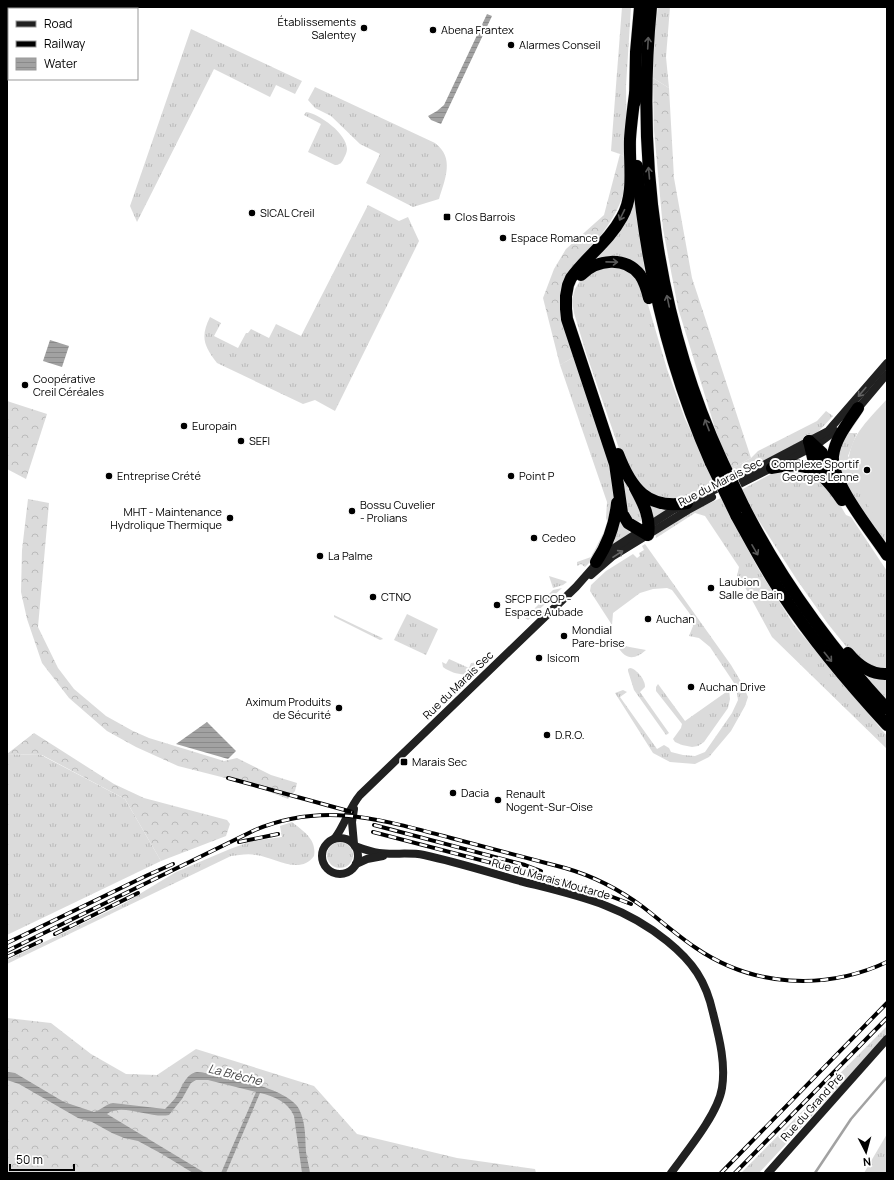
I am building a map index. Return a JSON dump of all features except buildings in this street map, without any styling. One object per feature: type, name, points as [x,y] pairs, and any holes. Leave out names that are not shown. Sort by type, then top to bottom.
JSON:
[{"type":"highway","points":[[640,7],[636,52],[636,153],[644,230],[659,311],[676,372]]},
{"type":"highway","points":[[651,7],[646,69],[646,118],[649,177],[656,240],[668,301],[716,462]]},
{"type":"highway","points":[[635,94],[630,139],[630,190],[625,211],[612,232],[571,278],[568,285],[566,301],[566,314],[571,331],[615,464],[621,509],[625,519],[645,530],[645,508],[619,456],[573,323],[570,307],[572,292],[576,281],[585,270],[598,263],[612,261],[624,263],[637,272],[646,286],[658,329],[676,372],[698,434],[716,462],[772,578],[799,620],[829,659],[887,725]]},
{"type":"highway","points":[[846,495],[836,472],[833,456],[842,433],[858,408]]},
{"type":"highway","points":[[812,445],[815,462],[887,565]]},
{"type":"highway","points":[[812,445],[822,453],[835,481],[887,554]]},
{"type":"highway","points":[[772,468],[800,465],[812,469],[824,476]]},
{"type":"highway","points":[[635,488],[643,495],[659,502],[672,504],[687,502]]},
{"type":"highway","points":[[596,562],[605,548],[612,530],[618,494]]},
{"type":"highway","points":[[740,511],[802,604],[842,658],[887,709]]},
{"type":"highway","points":[[802,604],[860,666],[872,673],[887,674]]},
{"type":"street","points":[[812,445],[831,427],[887,363]]},
{"type":"street","points":[[793,454],[837,430],[887,374]]},
{"type":"street","name":"Rue du Marais Sec","points":[[576,587],[596,562],[608,551],[645,530],[772,468],[793,454]]},
{"type":"street","name":"Rue du Marais Sec","points":[[335,838],[340,831],[351,806],[356,800],[576,587],[645,530],[673,510],[687,502],[793,454]]},
{"type":"street","points":[[354,845],[345,838],[335,838],[327,843],[322,851],[322,859],[326,867],[332,872],[340,874],[348,872],[356,864],[358,856],[354,845],[352,822],[356,800]]},
{"type":"street","name":"Rue du Marais Moutarde","points":[[354,845],[374,852],[424,855],[601,903],[628,915],[645,925],[677,950],[691,964],[700,977],[710,999],[721,1047],[723,1076],[722,1087],[720,1096],[712,1114],[671,1173]]},
{"type":"street","name":"Rue du Marais Moutarde","points":[[356,864],[367,859],[398,854]]},
{"type":"street","name":"Rue du Grand Pré","points":[[768,1173],[887,1039]]},
{"type":"green space","points":[[622,7],[631,7],[626,86],[627,159],[620,154],[611,151]]},
{"type":"green space","points":[[658,7],[670,7],[666,57],[669,88],[653,78],[655,29]]},
{"type":"green space","points":[[191,29],[302,81],[295,94],[276,85],[270,97],[214,69],[137,222],[130,206]]},
{"type":"green space","points":[[653,78],[669,88],[674,178],[692,278],[751,458],[732,468],[718,438],[678,308],[663,229],[654,130]]},
{"type":"green space","points":[[315,87],[435,143],[445,155],[447,162],[446,176],[439,199],[413,207],[366,183],[380,154],[360,144],[331,116],[315,108],[308,100]]},
{"type":"green space","points":[[306,112],[325,121],[343,137],[347,150],[343,160],[338,165],[308,152],[321,124],[304,115]]},
{"type":"green space","points":[[620,154],[627,159],[626,184],[617,211],[602,234],[569,274],[574,357],[560,365],[543,298],[554,269],[566,249],[604,215]]},
{"type":"green space","points":[[634,200],[636,200],[645,274],[594,261]]},
{"type":"green space","points":[[368,205],[399,221],[408,217],[419,241],[335,411],[315,400],[303,404],[217,363],[206,346],[204,336],[210,317],[221,323],[214,336],[238,348],[246,333],[248,333],[251,329],[269,338],[276,324],[301,336]]},
{"type":"green space","points":[[599,266],[628,269],[644,291],[667,369],[685,419],[718,486],[692,498],[669,500],[646,492],[624,463],[586,353],[574,313],[572,300],[575,289],[581,279]]},
{"type":"green space","points":[[574,357],[609,461],[616,495],[613,516],[592,560],[585,567],[581,564],[577,566],[577,562],[591,557],[608,524],[606,518],[607,502],[560,365]]},
{"type":"green space","name":"Complexe Sportif Georges Lenne","points":[[887,399],[887,534],[848,476],[848,463],[853,442],[858,433]]},
{"type":"green space","points":[[7,401],[47,414],[26,479],[7,469]]},
{"type":"green space","points":[[826,411],[833,416],[817,433],[735,476],[732,468],[751,458],[758,451],[817,421]]},
{"type":"green space","points":[[845,433],[857,433],[848,456],[887,521],[887,547],[849,490],[836,463]]},
{"type":"green space","points":[[784,469],[813,473],[833,493],[846,515],[851,517],[887,571],[887,671],[873,669],[849,650],[828,624],[797,580],[752,510],[741,490],[773,473]]},
{"type":"green space","points":[[624,482],[628,484],[641,512],[642,521],[636,522],[628,516]]},
{"type":"green space","points":[[721,498],[759,570],[794,625],[887,736],[887,749],[772,637],[746,589],[737,576],[739,567],[705,516],[695,513],[656,538],[655,533],[687,513]]},
{"type":"green space","points":[[28,499],[49,503],[38,627],[58,668],[74,689],[106,716],[149,738],[224,761],[237,758],[271,775],[297,783],[295,791],[288,799],[249,784],[178,766],[136,747],[107,731],[69,698],[42,663],[27,619],[21,592],[22,550]]},
{"type":"green space","points":[[648,503],[666,508],[667,510],[653,520]]},
{"type":"green space","points":[[621,518],[630,533],[610,547]]},
{"type":"green space","points":[[645,544],[731,665],[743,685],[748,697],[745,706],[731,731],[709,757],[695,764],[670,762],[653,753],[615,693],[623,690],[627,692],[620,697],[657,749],[664,745],[669,748],[671,752],[695,756],[705,752],[732,713],[738,700],[736,686],[710,647],[699,638],[689,636],[693,626],[690,614],[672,590],[667,588],[653,589],[640,593],[613,613],[612,625],[590,591],[591,585],[606,571],[633,554],[637,558],[640,556],[639,553],[644,550],[642,546]]},
{"type":"green space","points":[[549,576],[565,581],[567,582],[553,588]]},
{"type":"green space","points":[[562,588],[528,620],[525,618],[553,590]]},
{"type":"green space","points":[[407,614],[438,629],[426,655],[394,640]]},
{"type":"green space","points":[[334,615],[383,639],[380,640],[334,617]]},
{"type":"green space","points":[[621,645],[646,650],[635,657],[631,657],[624,655],[621,652],[618,647]]},
{"type":"green space","points":[[449,659],[469,668],[471,663],[483,662],[485,666],[470,674],[458,674],[443,667],[442,662],[446,664]]},
{"type":"green space","points":[[630,668],[638,673],[643,679],[645,687],[640,692],[669,733],[666,735],[634,690],[628,671]]},
{"type":"green space","points":[[864,674],[887,678],[887,701]]},
{"type":"green space","points":[[658,684],[685,721],[729,690],[730,699],[728,708],[704,742],[698,746],[692,747],[675,742],[673,739],[681,728],[682,724],[656,691]]},
{"type":"green space","points":[[34,733],[114,784],[144,798],[227,820],[230,824],[226,836],[161,861],[125,799],[42,755],[7,754]]},
{"type":"green space","points":[[7,754],[41,755],[125,799],[161,861],[7,935]]},
{"type":"green space","points":[[292,822],[305,832],[313,845],[314,856],[302,865],[286,864],[253,854],[231,856],[7,964],[7,960],[123,904],[176,872],[252,841],[282,837],[280,826]]},
{"type":"green space","points":[[340,842],[349,846],[353,855],[349,864],[340,868],[331,864],[327,855],[331,846]]},
{"type":"green space","points":[[7,1018],[51,1023],[91,1054],[126,1074],[157,1075],[196,1049],[314,1086],[357,1134],[457,1158],[535,1169],[536,1173],[7,1173]]},
{"type":"green space","points":[[887,1026],[887,1035],[759,1173],[741,1173]]},
{"type":"green space","points":[[887,1134],[887,1173],[864,1173]]},
{"type":"water","points":[[487,14],[492,16],[441,124],[431,120],[428,116],[444,105]]},
{"type":"water","points":[[50,340],[69,346],[62,367],[43,361]]},
{"type":"water","points":[[207,722],[236,751],[228,759],[176,744]]},
{"type":"water","points":[[7,1072],[15,1073],[64,1102],[94,1112],[113,1103],[165,1109],[176,1097],[187,1078],[193,1073],[197,1072],[253,1083],[293,1101],[299,1109],[304,1125],[306,1152],[310,1173],[302,1173],[294,1116],[284,1103],[270,1096],[260,1093],[226,1173],[221,1173],[256,1092],[208,1080],[196,1080],[191,1083],[182,1099],[169,1115],[162,1116],[128,1110],[113,1111],[107,1114],[205,1173],[193,1173],[138,1141],[124,1138],[92,1122],[78,1118],[19,1084],[7,1080]]},
{"type":"waterway","points":[[815,1173],[851,1119],[887,1077]]},
{"type":"railway","points":[[228,778],[352,812]]},
{"type":"railway","points":[[7,951],[255,830],[281,821],[305,816],[330,815],[353,816],[401,825],[565,868],[586,875],[616,889],[643,907],[696,948],[718,961],[741,971],[765,977],[814,981],[839,978],[887,962]]},
{"type":"railway","points":[[374,825],[525,865],[541,871]]},
{"type":"railway","points":[[373,832],[576,885],[631,904]]},
{"type":"railway","points":[[239,842],[278,834]]},
{"type":"railway","points":[[7,943],[173,864]]},
{"type":"railway","points":[[55,934],[138,893]]},
{"type":"railway","points":[[7,957],[41,941]]},
{"type":"railway","points":[[721,1173],[887,1003]]},
{"type":"railway","points":[[735,1173],[887,1018]]},
{"type":"place","name":"Établissements Salentey","points":[[364,28]]},
{"type":"place","name":"Abena Frantex","points":[[433,30]]},
{"type":"place","name":"Alarmes Conseil","points":[[511,45]]},
{"type":"place","name":"SICAL Creil","points":[[252,213]]},
{"type":"place","name":"Clos Barrois","points":[[447,217]]},
{"type":"place","name":"Espace Romance","points":[[503,238]]},
{"type":"place","name":"Coopérative Creil Céréales","points":[[25,385]]},
{"type":"place","name":"Europain","points":[[184,426]]},
{"type":"place","name":"SEFI","points":[[241,441]]},
{"type":"place","name":"Complexe Sportif Georges Lenne","points":[[867,470]]},
{"type":"place","name":"Entreprise Crété","points":[[109,476]]},
{"type":"place","name":"Point P","points":[[511,476]]},
{"type":"place","name":"Bossu Cuvelier - Prolians","points":[[352,511]]},
{"type":"place","name":"MHT - Maintenance Hydrolique Thermique","points":[[230,518]]},
{"type":"place","name":"Cedeo","points":[[534,538]]},
{"type":"place","name":"La Palme","points":[[320,556]]},
{"type":"place","name":"Laubion Salle de Bain","points":[[711,588]]},
{"type":"place","name":"CTNO","points":[[373,597]]},
{"type":"place","name":"SFCP FICOP - Espace Aubade","points":[[497,605]]},
{"type":"place","name":"Auchan","points":[[648,619]]},
{"type":"place","name":"Mondial Pare-brise","points":[[564,636]]},
{"type":"place","name":"Isicom","points":[[539,658]]},
{"type":"place","name":"Auchan Drive","points":[[691,687]]},
{"type":"place","name":"Aximum Produits de Sécurité","points":[[339,708]]},
{"type":"place","name":"D.R.O.","points":[[547,735]]},
{"type":"place","name":"Marais Sec","points":[[404,762]]},
{"type":"place","name":"Dacia","points":[[453,793]]},
{"type":"place","name":"Renault Nogent-Sur-Oise","points":[[498,800]]},
{"type":"water label","name":"La Brèche","points":[[235,1075]]}]
